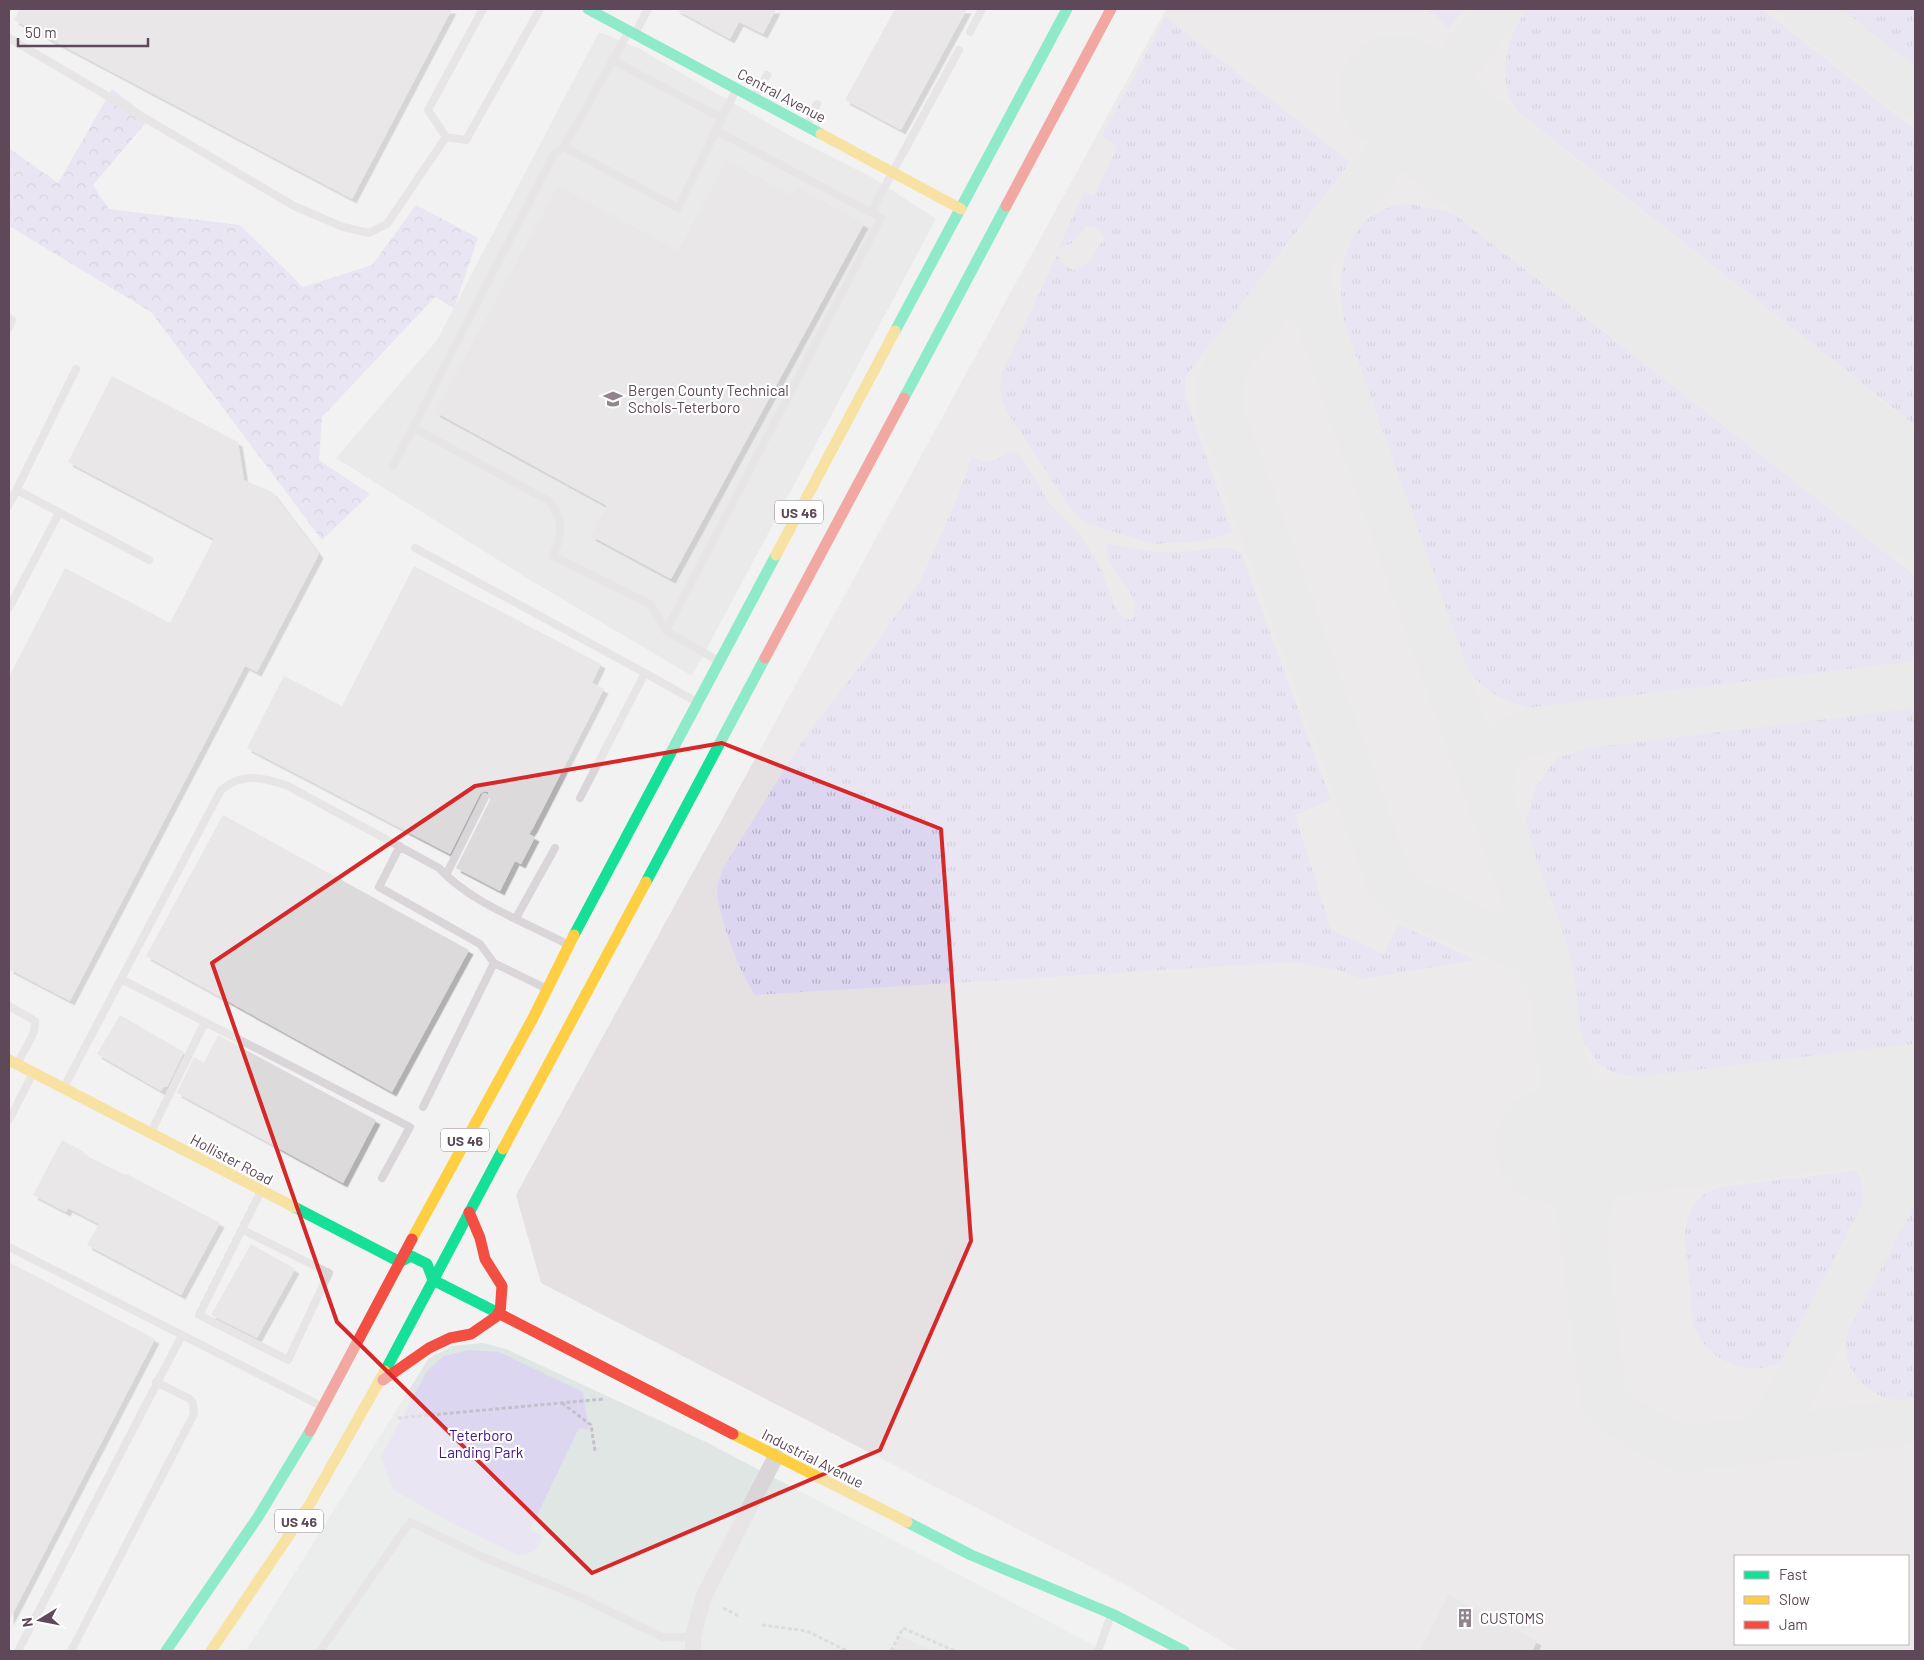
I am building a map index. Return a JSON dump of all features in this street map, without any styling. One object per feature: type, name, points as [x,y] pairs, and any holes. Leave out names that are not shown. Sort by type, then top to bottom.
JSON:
[{"type":"main road","name":"Central Avenue","points":[[588,9],[961,209]]},
{"type":"main road","name":"US 46","points":[[166,1651],[258,1517],[323,1407],[533,1018],[569,944],[718,662],[961,209],[1056,22],[1067,9]]},
{"type":"main road","name":"US 46","points":[[211,1651],[310,1504],[378,1384],[1111,9]]},
{"type":"main road","points":[[523,1061],[533,1018]]},
{"type":"main road","name":"Hollister Road","points":[[13,1062],[261,1192],[400,1262],[411,1256],[427,1264],[433,1280]]},
{"type":"main road","points":[[378,1384],[429,1348],[450,1338],[471,1334],[500,1314],[502,1286],[485,1258],[480,1238],[469,1212]]},
{"type":"main road","points":[[413,1290],[433,1280],[434,1253]]},
{"type":"main road","name":"Industrial Avenue","points":[[433,1280],[971,1555],[1112,1614],[1184,1651]]},
{"type":"main road","points":[[370,1319],[385,1314]]},
{"type":"street","points":[[693,1644],[704,1598],[776,1456]]},
{"type":"lane","points":[[483,9],[428,110],[446,137],[466,140],[540,9]]},
{"type":"lane","points":[[393,466],[554,154],[564,147],[612,60],[648,9]]},
{"type":"lane","points":[[970,32],[982,9]]},
{"type":"lane","points":[[9,38],[294,206],[343,227],[369,233],[387,224],[446,137]]},
{"type":"lane","points":[[871,212],[960,50]]},
{"type":"lane","points":[[612,60],[722,118]]},
{"type":"lane","points":[[754,98],[767,75]]},
{"type":"lane","points":[[564,147],[678,208],[715,130],[738,88]]},
{"type":"lane","points":[[807,126],[817,104]]},
{"type":"lane","points":[[666,632],[881,218],[715,130]]},
{"type":"lane","points":[[9,318],[12,320],[9,328]]},
{"type":"lane","points":[[9,504],[76,369]]},
{"type":"lane","points":[[414,428],[549,501],[557,511],[561,526],[560,540],[554,556],[650,604],[666,632],[718,662]]},
{"type":"lane","points":[[17,490],[149,560]]},
{"type":"lane","points":[[9,608],[59,513]]},
{"type":"lane","points":[[414,548],[697,702]]},
{"type":"lane","points":[[580,798],[645,673]]},
{"type":"lane","points":[[63,1088],[221,790],[231,782],[247,777],[266,778],[288,786],[439,868],[452,882],[516,918],[569,944]]},
{"type":"lane","points":[[446,875],[484,797]]},
{"type":"lane","points":[[400,846],[379,887],[480,944],[494,963],[547,989]]},
{"type":"lane","points":[[516,918],[554,848]]},
{"type":"lane","points":[[423,1106],[494,963]]},
{"type":"lane","points":[[121,979],[410,1127],[382,1178]]},
{"type":"lane","points":[[9,1006],[35,1021],[34,1032],[13,1062]]},
{"type":"lane","points":[[151,1134],[206,1022]]},
{"type":"lane","points":[[9,1120],[33,1073]]},
{"type":"lane","points":[[243,1230],[329,1273],[288,1360],[199,1315],[261,1192]]},
{"type":"lane","points":[[9,1247],[182,1335],[284,1390],[323,1407]]},
{"type":"lane","points":[[18,1651],[182,1335]]},
{"type":"lane","points":[[71,1651],[194,1414],[193,1403],[190,1399],[156,1382]]},
{"type":"lane","points":[[320,1651],[410,1522],[482,1557],[580,1597],[662,1637],[693,1644]]},
{"type":"lane","points":[[1098,1651],[1112,1614]]},
{"type":"path","points":[[398,1418],[604,1398]]},
{"type":"path","points":[[562,1403],[590,1425],[595,1450]]},
{"type":"path","points":[[723,1608],[739,1616]]},
{"type":"path","points":[[762,1625],[807,1631],[847,1651]]},
{"type":"path","points":[[891,1651],[903,1628],[955,1651]]},
{"type":"highlighted area","points":[[722,743],[941,829],[971,1241],[880,1450],[592,1573],[337,1322],[212,963],[475,786]]},
{"type":"shaded area","points":[[1166,9],[1915,9],[1915,1651],[1238,1651],[1126,1585],[541,1283],[516,1195]]},
{"type":"shaded area","name":"Bergen County Technical Schols-Teterboro","points":[[599,32],[638,48],[794,138],[873,178],[936,219],[692,676],[530,580],[336,458],[437,340]]},
{"type":"shaded area","points":[[483,1343],[506,1349],[706,1442],[1105,1651],[246,1651],[429,1358],[453,1346]]},
{"type":"green space","points":[[1423,9],[1464,9],[1448,29],[1436,15]]},
{"type":"green space","points":[[1527,9],[1762,9],[1915,130],[1915,425],[1518,112],[1511,100],[1507,87],[1505,74],[1506,60],[1514,32]]},
{"type":"green space","points":[[1838,9],[1915,9],[1915,69]]},
{"type":"green space","points":[[1166,17],[1350,162],[1185,377],[1185,394],[1232,532],[1202,541],[1153,544],[1086,523],[1071,509],[1009,415],[1002,399],[1001,385],[1002,373],[1058,253],[1061,264],[1074,270],[1090,261],[1104,238],[1097,228],[1086,226],[1072,243],[1059,248],[1084,191],[1094,196],[1117,148],[1102,135]]},
{"type":"green space","points":[[112,89],[150,118],[93,185],[109,209],[240,225],[303,287],[372,265],[416,205],[478,238],[454,308],[435,297],[322,417],[319,460],[370,494],[322,540],[151,312],[9,226],[9,148],[58,183]]},
{"type":"green space","points":[[1411,204],[1453,213],[1915,576],[1915,661],[1528,708],[1500,697],[1479,682],[1466,667],[1344,322],[1341,281],[1349,244],[1358,228],[1371,216],[1389,208]]},
{"type":"green space","points":[[1009,452],[1019,454],[1052,507],[1080,535],[1101,569],[1115,607],[1123,618],[1131,620],[1135,610],[1134,601],[1130,592],[1111,566],[1107,555],[1106,543],[1152,551],[1188,552],[1211,548],[1227,548],[1241,553],[1331,800],[1295,815],[1330,927],[1338,933],[1384,954],[1398,924],[1475,960],[1362,979],[1338,970],[1294,962],[755,995],[737,959],[721,915],[717,890],[723,868],[803,740],[869,654],[921,579],[955,504],[972,457],[982,461],[991,461]]},
{"type":"green space","points":[[1915,708],[1915,1045],[1641,1078],[1614,1073],[1598,1063],[1585,1044],[1579,1027],[1576,988],[1565,938],[1531,844],[1526,821],[1535,789],[1556,759],[1590,746]]},
{"type":"green space","points":[[1855,1171],[1861,1178],[1864,1201],[1780,1363],[1768,1367],[1744,1367],[1732,1364],[1710,1351],[1702,1341],[1694,1324],[1686,1251],[1687,1222],[1691,1209],[1697,1200],[1706,1193],[1722,1187]]},
{"type":"green space","points":[[1915,1192],[1915,1400],[1898,1400],[1883,1397],[1870,1390],[1859,1380],[1851,1368],[1846,1354],[1846,1338],[1849,1321]]},
{"type":"green space","name":"Teterboro Landing Park","points":[[469,1350],[499,1352],[583,1392],[589,1430],[579,1428],[530,1530],[541,1535],[542,1539],[535,1549],[526,1554],[517,1555],[448,1521],[394,1490],[381,1457],[427,1371],[444,1356]]},
{"type":"building","points":[[20,9],[452,9],[352,199],[14,20]]},
{"type":"building","points":[[675,9],[776,9],[763,34],[739,22],[730,39]]},
{"type":"building","points":[[895,9],[967,9],[901,130],[845,100]]},
{"type":"building","points":[[727,160],[792,196],[797,187],[864,224],[671,579],[591,536],[607,506],[435,412],[558,186],[678,251]]},
{"type":"building","points":[[112,376],[238,442],[244,480],[272,492],[319,554],[257,672],[245,666],[70,1001],[9,969],[9,677],[65,568],[170,623],[214,539],[68,462]]},
{"type":"building","points":[[414,566],[601,664],[592,683],[604,689],[529,834],[535,837],[521,864],[515,861],[500,891],[456,868],[490,800],[488,792],[484,791],[480,794],[450,854],[247,748],[284,676],[342,706]]},
{"type":"building","points":[[223,815],[469,950],[392,1092],[146,956]]},
{"type":"building","points":[[120,1015],[184,1052],[167,1087],[164,1086],[161,1091],[97,1054]]},
{"type":"building","points":[[218,1035],[376,1120],[343,1183],[177,1093],[194,1057],[204,1063]]},
{"type":"building","points":[[62,1140],[84,1152],[83,1154],[125,1175],[125,1173],[220,1223],[181,1295],[87,1245],[99,1224],[68,1208],[66,1212],[33,1195]]},
{"type":"building","points":[[251,1244],[295,1269],[257,1338],[211,1315]]},
{"type":"building","points":[[9,1262],[155,1339],[9,1621]]},
{"type":"building","name":"CUSTOMS","points":[[1448,1595],[1537,1641],[1532,1651],[1420,1651]]},
{"type":"building","points":[[900,1636],[934,1651],[893,1651]]},
{"type":"taxiway","points":[[1499,9],[1315,249],[1310,264],[1309,286],[1315,309],[1549,965],[1603,1395],[1607,1405],[1622,1417],[1683,1449],[1915,1421]]},
{"type":"taxiway","points":[[1805,9],[1915,96]]},
{"type":"taxiway","points":[[1315,249],[1229,357],[1218,390],[1220,410],[1390,883],[1403,897],[1528,951],[1543,969],[1551,986]]},
{"type":"taxiway","points":[[1491,799],[1491,777],[1493,767],[1498,758],[1511,743],[1530,732],[1915,685]]},
{"type":"taxiway","points":[[1566,1068],[1581,1098],[1596,1114],[1615,1126],[1626,1130],[1653,1133]]},
{"type":"taxiway","points":[[1809,1115],[1854,1128],[1877,1152],[1889,1179],[1887,1209]]},
{"type":"taxiway","points":[[1586,1225],[1593,1192],[1600,1179],[1619,1158],[1660,1132]]},
{"type":"taxiway","points":[[1766,1439],[1915,1154]]},
{"type":"runway","points":[[1397,93],[1915,501]]},
{"type":"runway","points":[[1553,1145],[1915,1102]]},
{"type":"traffic: fast","points":[[588,9],[821,134]]},
{"type":"traffic: fast","points":[[895,331],[1067,9]]},
{"type":"traffic: fast","points":[[904,398],[1006,206]]},
{"type":"traffic: fast","points":[[574,935],[776,555]]},
{"type":"traffic: fast","points":[[646,882],[765,658]]},
{"type":"traffic: fast","points":[[385,1371],[503,1149]]},
{"type":"traffic: fast","points":[[294,1207],[400,1262],[411,1256],[427,1264],[433,1280],[498,1313]]},
{"type":"traffic: fast","points":[[166,1651],[258,1517],[310,1431]]},
{"type":"traffic: fast","points":[[907,1522],[971,1555],[1112,1614],[1184,1651]]},
{"type":"traffic: slow","points":[[821,134],[961,209]]},
{"type":"traffic: slow","points":[[776,555],[895,331]]},
{"type":"traffic: slow","points":[[503,1149],[646,882]]},
{"type":"traffic: slow","points":[[412,1239],[533,1018],[574,935]]},
{"type":"traffic: slow","points":[[9,1060],[294,1207]]},
{"type":"traffic: slow","points":[[211,1651],[310,1504],[385,1371]]},
{"type":"traffic: slow","points":[[733,1434],[907,1522]]},
{"type":"traffic: jam","points":[[1006,206],[1111,9]]},
{"type":"traffic: jam","points":[[765,658],[904,398]]},
{"type":"traffic: jam","points":[[383,1380],[429,1348],[450,1338],[471,1334],[500,1314],[502,1286],[485,1259],[480,1238],[469,1212]]},
{"type":"traffic: jam","points":[[310,1431],[412,1239]]},
{"type":"traffic: jam","points":[[498,1313],[733,1434]]},
{"type":"place","name":"Bergen County Technical Schols-Teterboro","points":[[613,399]]},
{"type":"place","name":"CUSTOMS","points":[[1465,1618]]}]
